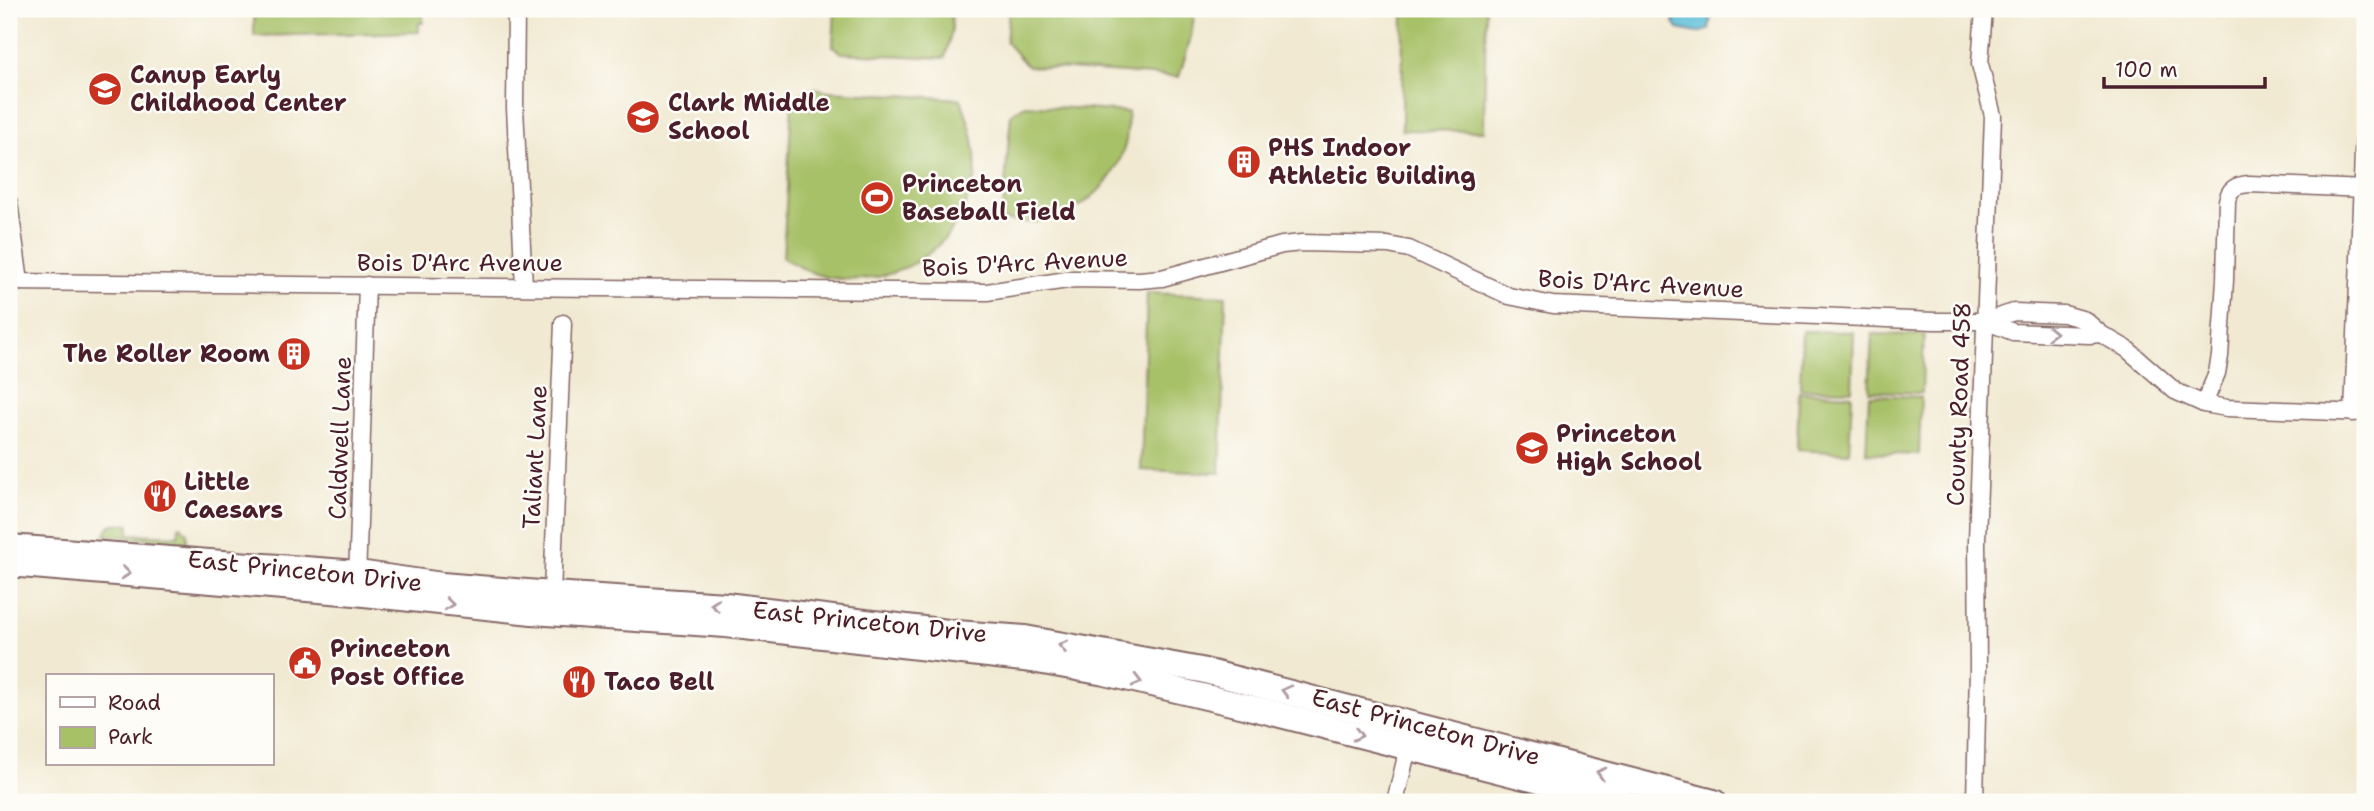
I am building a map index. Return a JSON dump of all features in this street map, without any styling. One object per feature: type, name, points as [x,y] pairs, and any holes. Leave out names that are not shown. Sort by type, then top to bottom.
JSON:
[{"type":"highway","name":"East Princeton Drive","points":[[9,547],[356,583],[454,605],[726,605],[956,633],[1025,638],[1201,670],[1622,802]]},
{"type":"highway","name":"East Princeton Drive","points":[[9,564],[356,583],[442,585],[552,594],[580,605],[726,625],[1032,660],[1105,673],[1196,696],[1411,736],[1714,802]]},
{"type":"highway","points":[[1196,696],[1201,670]]},
{"type":"street","points":[[516,9],[516,118],[524,286]]},
{"type":"street","name":"County Road 458","points":[[1975,802],[1978,668],[1976,567],[1993,116],[1980,64],[1984,9]]},
{"type":"street","points":[[2364,128],[2364,189],[2359,413],[2227,408],[2204,404],[2217,373],[2220,356],[2227,201],[2233,188],[2249,184],[2364,189]]},
{"type":"street","points":[[9,202],[14,282]]},
{"type":"street","name":"Bois D'Arc Avenue","points":[[14,282],[999,292],[1074,279],[1162,278],[1290,244],[1377,245],[1418,252],[1509,296],[1553,305],[1985,321],[2013,332],[2101,334],[2127,349],[2175,391],[2204,404]]},
{"type":"street","name":"Caldwell Lane","points":[[356,583],[368,285]]},
{"type":"street","name":"Taliant Lane","points":[[552,594],[564,323]]},
{"type":"street","points":[[1395,802],[1411,736]]},
{"type":"green space","points":[[186,9],[254,9],[187,11]]},
{"type":"green space","points":[[254,9],[422,9],[423,23],[419,23],[419,32],[254,36]]},
{"type":"green space","points":[[835,9],[951,9],[952,30],[945,58],[842,53],[833,46]]},
{"type":"green space","points":[[1009,9],[1195,9],[1191,37],[1179,77],[1027,66],[1006,42]]},
{"type":"green space","points":[[1403,9],[1486,9],[1484,131],[1402,130]]},
{"type":"green space","name":"Princeton Baseball Field","points":[[814,88],[961,99],[974,147],[974,180],[958,219],[945,238],[929,253],[910,265],[890,274],[845,279],[817,275],[783,258],[792,102],[801,93]]},
{"type":"green space","points":[[1025,105],[1128,112],[1125,145],[1120,160],[1103,186],[1092,197],[1065,214],[1035,222],[1002,220],[1011,114]]},
{"type":"green space","points":[[1147,293],[1226,296],[1220,473],[1141,470]]},
{"type":"green space","points":[[1802,331],[1854,332],[1852,390],[1800,389]]},
{"type":"green space","points":[[1872,334],[1924,335],[1922,393],[1869,391]]},
{"type":"green space","points":[[1799,392],[1852,395],[1849,453],[1797,450]]},
{"type":"green space","points":[[1869,395],[1921,397],[1919,455],[1866,453]]},
{"type":"green space","points":[[129,524],[129,534],[178,536],[181,526],[187,533],[187,543],[105,535],[109,526]]},
{"type":"water","points":[[1673,9],[1712,9],[1709,30],[1697,33],[1678,29],[1673,21]]},
{"type":"place","name":"Canup Early Childhood Center","points":[[105,89]]},
{"type":"place","name":"Clark Middle School","points":[[643,117]]},
{"type":"place","name":"PHS Indoor Athletic Building","points":[[1244,162]]},
{"type":"place","name":"Princeton Baseball Field","points":[[877,198]]},
{"type":"place","name":"The Roller Room","points":[[294,354]]},
{"type":"place","name":"Princeton High School","points":[[1532,448]]},
{"type":"place","name":"Little Caesars","points":[[160,496]]},
{"type":"place","name":"Princeton Post Office","points":[[305,663]]},
{"type":"place","name":"Taco Bell","points":[[579,682]]}]
